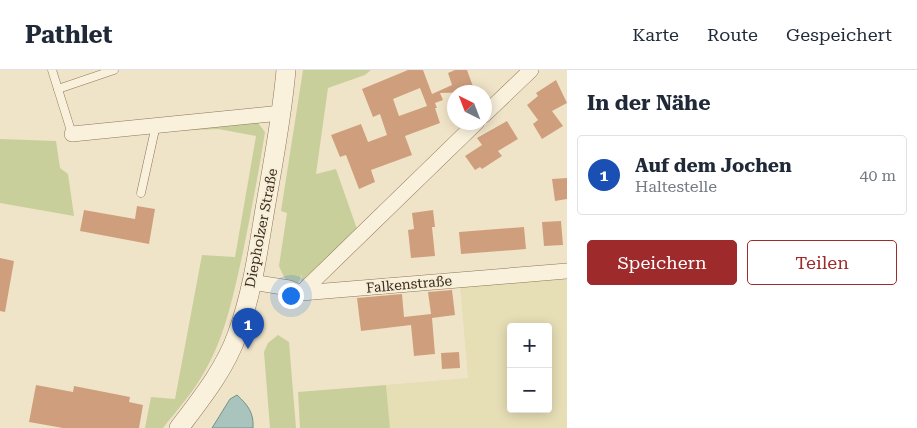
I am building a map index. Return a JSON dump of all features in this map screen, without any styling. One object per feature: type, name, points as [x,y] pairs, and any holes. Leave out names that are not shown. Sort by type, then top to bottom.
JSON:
[{"type":"street","name":"Diepholzer Straße","points":[[179,428],[221,368],[237,336],[258,283],[286,70]]},
{"type":"street","name":"Diepholzer Straße","points":[[192,428],[222,387],[236,364],[247,339],[294,106],[297,70]]},
{"type":"street","points":[[492,107],[531,70]]},
{"type":"street","points":[[72,134],[281,113]]},
{"type":"street","points":[[301,293],[469,130]]},
{"type":"street","name":"Falkenstraße","points":[[258,283],[289,288],[301,293],[567,271]]},
{"type":"lane","points":[[52,70],[72,134]]},
{"type":"lane","points":[[58,89],[114,70]]},
{"type":"lane","points":[[141,193],[156,125]]},
{"type":"shaded area","points":[[567,278],[567,428],[390,428],[386,385],[468,378],[460,285]]},
{"type":"green space","points":[[303,70],[371,70],[365,75],[328,88],[316,174],[336,169],[357,229],[301,282],[302,274],[299,282],[291,285],[284,277],[279,266],[287,213],[281,211]]},
{"type":"green space","points":[[250,122],[258,123],[265,132],[243,252],[233,297],[219,342],[197,384],[163,428],[145,428],[151,397],[175,399],[202,255],[235,257],[256,136],[218,129],[173,131]]},
{"type":"green space","points":[[0,139],[56,141],[60,168],[68,174],[74,216],[0,203]]},
{"type":"green space","points":[[278,335],[289,342],[296,428],[270,428],[264,352],[268,343]]},
{"type":"green space","points":[[386,385],[390,428],[300,428],[298,392]]},
{"type":"water","points":[[237,395],[250,410],[253,428],[212,428],[230,399]]},
{"type":"building","points":[[408,70],[423,70],[432,94],[447,87],[447,93],[440,93],[443,100],[435,103],[440,123],[405,136],[412,155],[371,170],[375,182],[359,189],[346,155],[340,157],[331,135],[361,124],[368,142],[387,135],[380,114],[373,117],[362,89]],"holes":[[[420,88],[427,106],[399,116],[393,99]]]},
{"type":"building","points":[[455,70],[467,70],[472,85],[452,85],[448,73]]},
{"type":"building","points":[[556,80],[567,103],[552,111],[563,126],[542,139],[533,124],[538,120],[527,105],[538,96],[536,93]]},
{"type":"building","points":[[507,121],[518,139],[498,151],[502,156],[482,169],[480,167],[475,170],[465,156],[482,145],[477,138]]},
{"type":"building","points":[[567,178],[567,199],[555,201],[552,179]]},
{"type":"building","points":[[137,206],[155,209],[149,244],[80,231],[84,210],[135,219]]},
{"type":"building","points":[[433,210],[435,227],[432,227],[435,256],[411,258],[408,230],[414,229],[412,213]]},
{"type":"building","points":[[561,221],[563,245],[544,246],[542,222]]},
{"type":"building","points":[[524,227],[526,249],[461,254],[459,232]]},
{"type":"building","points":[[0,258],[14,261],[5,312],[0,311]]},
{"type":"building","points":[[452,290],[455,315],[432,318],[435,354],[414,356],[411,325],[361,331],[357,298],[402,294],[404,317],[431,314],[428,292]]},
{"type":"building","points":[[459,352],[460,368],[442,369],[441,353]]},
{"type":"building","points":[[36,385],[73,392],[74,386],[130,397],[129,402],[143,405],[139,428],[63,428],[29,422]]},
{"type":"place","name":"Auf dem Jochen","points":[[248,349]]}]
